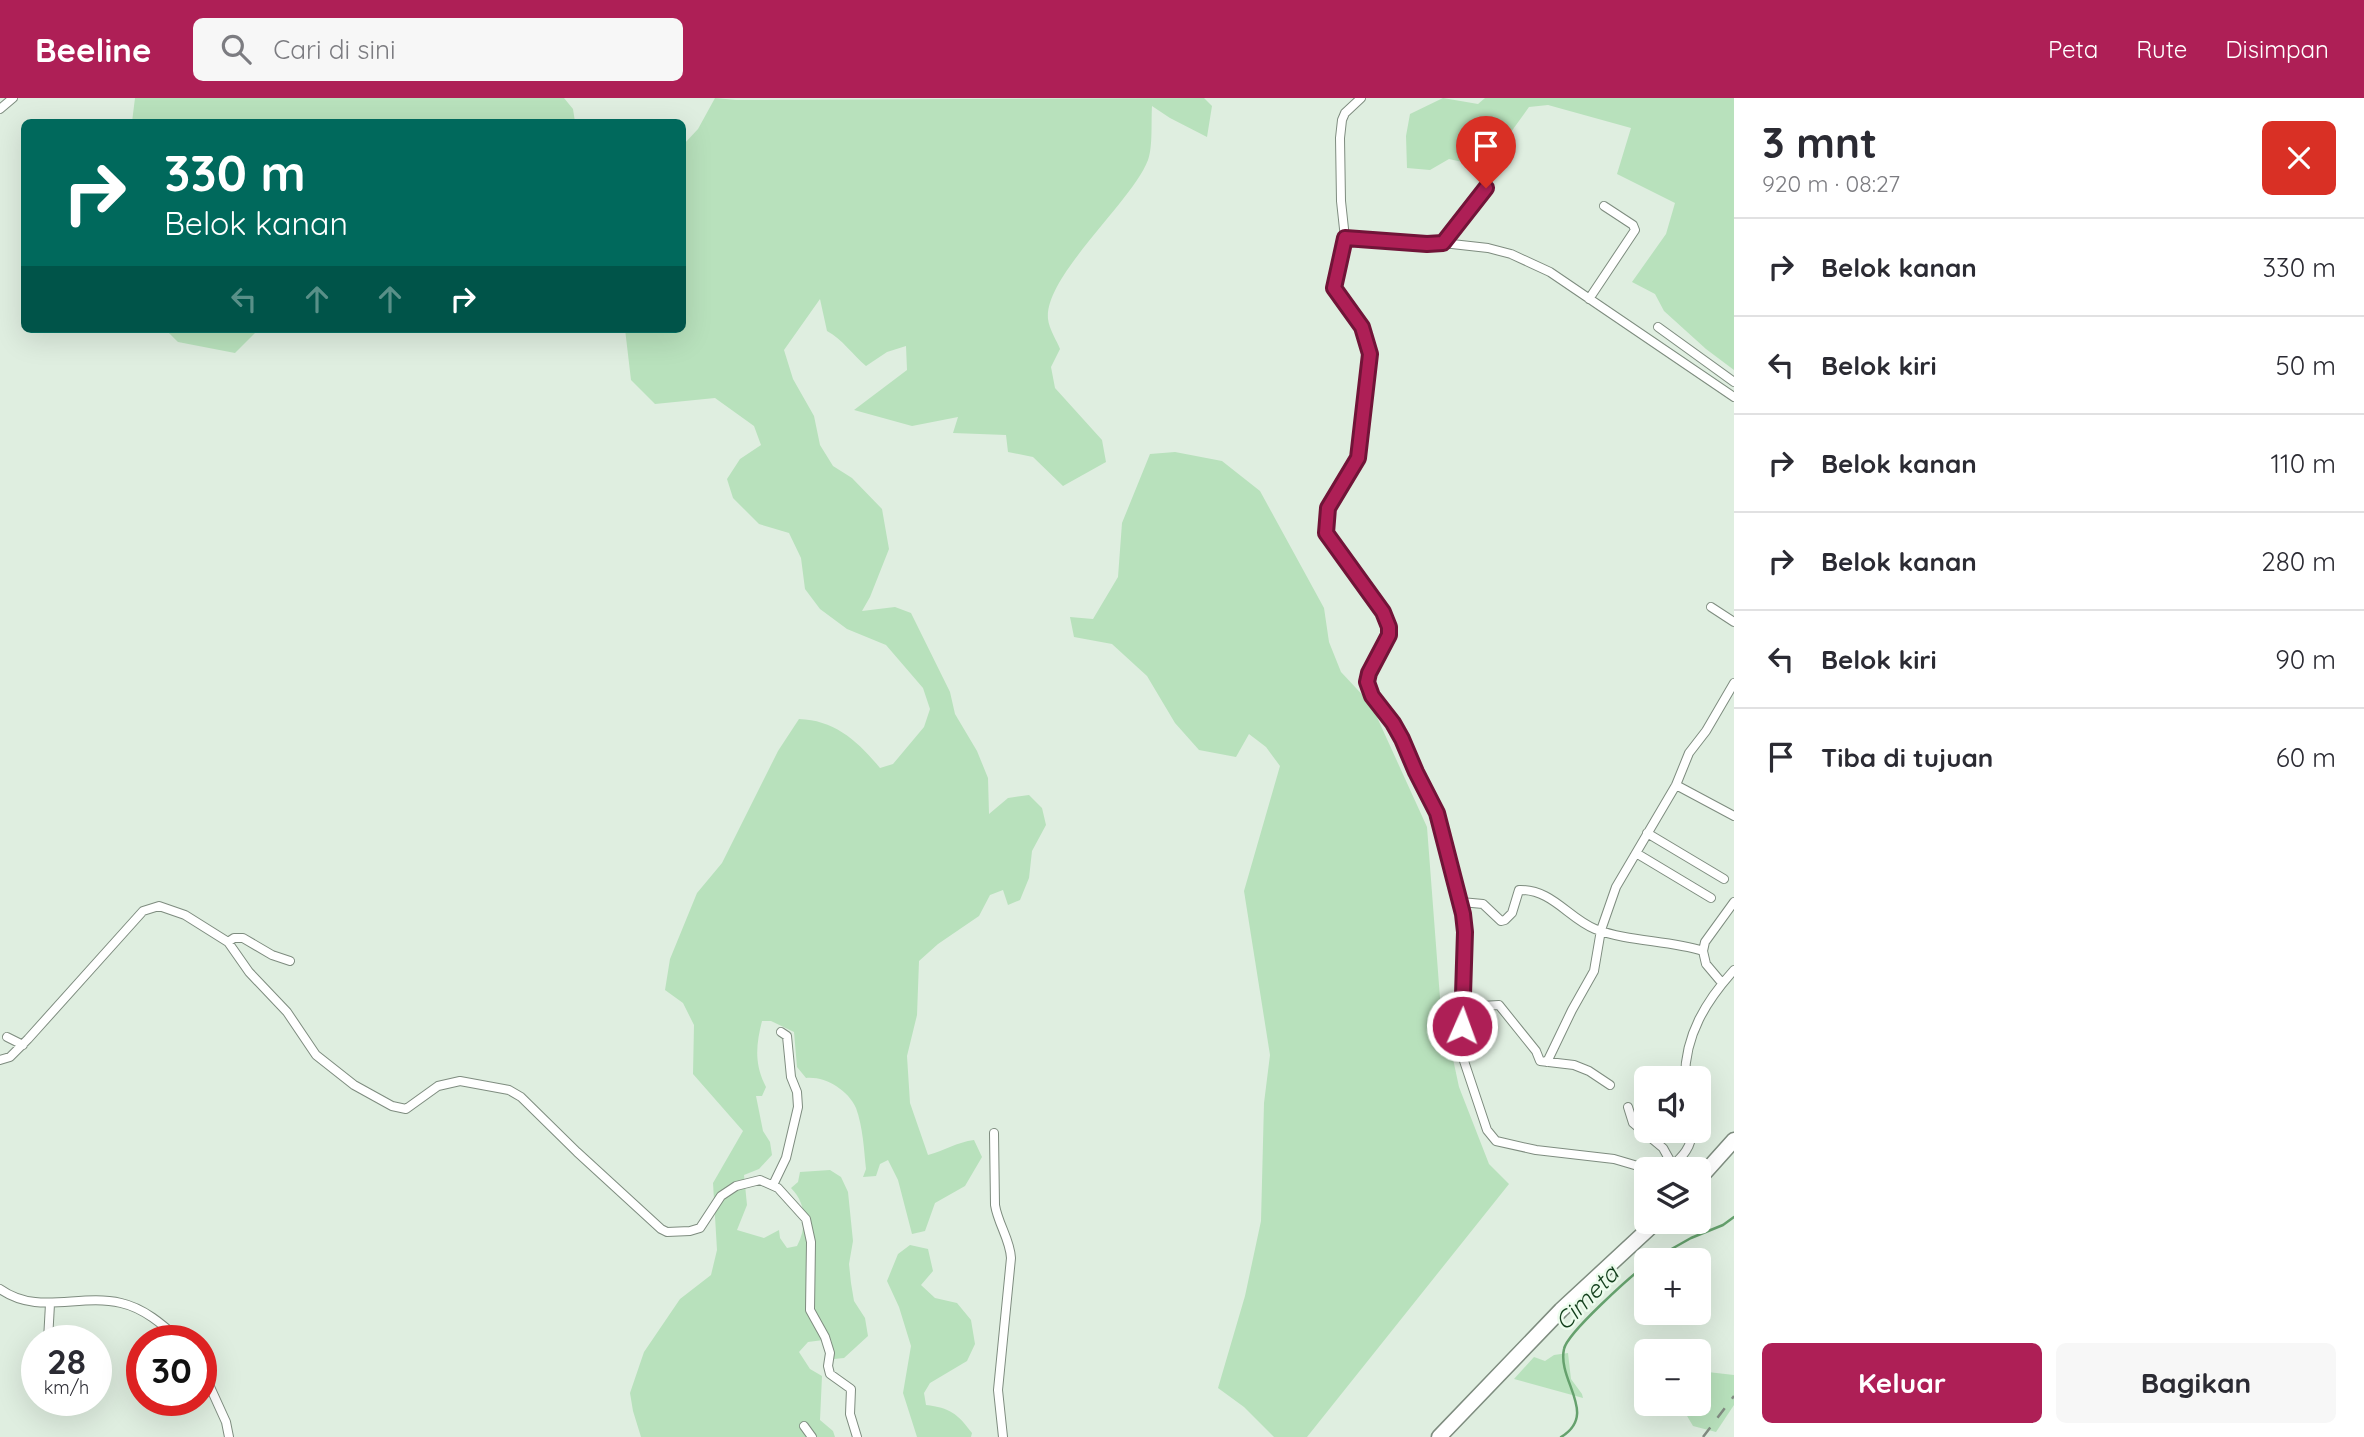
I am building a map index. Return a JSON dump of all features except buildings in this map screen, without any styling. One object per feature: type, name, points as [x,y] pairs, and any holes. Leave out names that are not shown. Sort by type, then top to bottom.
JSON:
[{"type":"highway","points":[[1711,1166],[1734,1140]]},
{"type":"highway","points":[[1439,1437],[1561,1310],[1643,1234]]},
{"type":"street","points":[[0,108],[13,98]]},
{"type":"street","points":[[1361,98],[1345,113],[1340,138],[1341,201],[1345,238],[1334,288],[1362,327],[1369,347],[1369,365],[1358,458],[1328,508],[1326,533],[1387,620],[1388,640],[1369,673],[1367,682],[1372,696],[1402,739],[1437,813],[1461,902],[1465,932],[1464,1058],[1492,1138],[1505,1145],[1614,1159],[1634,1165]]},
{"type":"street","points":[[1443,243],[1486,188]]},
{"type":"street","points":[[1589,299],[1635,230],[1633,225],[1604,206]]},
{"type":"street","points":[[1345,238],[1443,243],[1488,248],[1511,254],[1550,272],[1734,397]]},
{"type":"street","points":[[1658,327],[1734,382]]},
{"type":"street","points":[[1711,607],[1734,622]]},
{"type":"street","points":[[1547,1062],[1594,971],[1601,930],[1616,887],[1676,785],[1689,753],[1706,732],[1734,683]]},
{"type":"street","points":[[1676,785],[1734,816]]},
{"type":"street","points":[[1647,833],[1724,879]]},
{"type":"street","points":[[1636,853],[1711,898]]},
{"type":"street","points":[[1461,902],[1483,904],[1501,921],[1511,913],[1520,890],[1528,890],[1546,895],[1584,923],[1601,930],[1677,943],[1703,951]]},
{"type":"street","points":[[1722,983],[1706,964],[1703,951],[1705,942],[1734,902]]},
{"type":"street","points":[[0,1060],[10,1057],[23,1045],[148,907],[159,906],[185,915],[228,942],[249,972],[287,1012],[308,1047],[354,1085],[392,1107],[406,1110],[447,1082],[460,1081],[509,1090],[530,1104],[577,1152],[667,1232],[700,1228],[721,1196],[736,1186],[752,1180],[773,1185],[806,1219],[811,1242],[810,1310],[825,1337],[830,1353],[830,1374],[850,1389],[850,1414],[857,1437]]},
{"type":"street","points":[[228,942],[234,938],[243,938],[272,955],[290,961]]},
{"type":"street","points":[[1686,1066],[1693,1032],[1713,994],[1734,970]]},
{"type":"street","points":[[1463,1007],[1499,1005],[1536,1051],[1539,1060],[1574,1065],[1610,1085]]},
{"type":"street","points":[[773,1185],[786,1158],[798,1107],[797,1092],[791,1077],[788,1036],[781,1032]]},
{"type":"street","points":[[7,1037],[23,1045]]},
{"type":"street","points":[[1628,1107],[1633,1124],[1663,1148],[1667,1157]]},
{"type":"street","points":[[993,1133],[996,1215],[1010,1246],[1011,1258],[998,1390],[1003,1437]]},
{"type":"street","points":[[0,1289],[16,1299],[50,1304],[77,1301],[121,1303],[147,1314],[161,1325]]},
{"type":"street","points":[[49,1325],[50,1304]]},
{"type":"street","points":[[217,1402],[229,1437]]},
{"type":"street","points":[[804,1426],[812,1437]]},
{"type":"green space","points":[[135,98],[564,98],[573,109],[575,119],[132,119]]},
{"type":"green space","points":[[715,98],[1204,98],[1212,106],[1207,137],[1152,106],[1148,160],[1125,197],[1074,261],[1050,302],[1048,319],[1060,349],[1051,367],[1055,388],[1102,440],[1106,462],[1063,486],[1033,457],[1008,452],[1006,435],[953,433],[958,417],[912,426],[854,410],[907,370],[906,346],[887,352],[866,366],[827,331],[820,299],[784,350],[793,379],[814,416],[820,445],[833,466],[852,478],[882,509],[889,549],[862,611],[895,607],[911,613],[950,692],[955,714],[977,751],[988,778],[989,814],[1008,798],[1029,795],[1042,808],[1046,825],[1032,851],[1029,878],[1020,900],[1008,905],[1003,890],[990,895],[979,916],[938,944],[919,961],[917,1015],[907,1056],[910,1103],[928,1155],[974,1140],[982,1157],[965,1186],[935,1203],[925,1231],[912,1234],[898,1180],[888,1160],[880,1164],[876,1176],[863,1177],[866,1169],[863,1138],[852,1101],[842,1090],[828,1082],[806,1078],[797,1067],[794,1032],[771,1021],[762,1021],[757,1054],[759,1070],[766,1087],[762,1096],[756,1096],[763,1131],[770,1142],[772,1155],[759,1169],[744,1175],[747,1205],[737,1230],[764,1238],[779,1230],[780,1238],[787,1248],[797,1246],[803,1231],[804,1216],[800,1201],[791,1188],[798,1182],[800,1172],[830,1170],[841,1177],[848,1192],[853,1241],[849,1264],[854,1301],[865,1318],[868,1336],[844,1358],[834,1359],[831,1339],[808,1342],[799,1352],[810,1369],[822,1376],[820,1420],[833,1431],[835,1437],[641,1437],[630,1393],[644,1352],[680,1299],[711,1275],[717,1250],[713,1183],[743,1131],[693,1074],[694,1025],[683,1003],[665,990],[670,959],[697,893],[722,863],[778,751],[799,719],[823,723],[844,734],[863,749],[880,768],[893,764],[924,727],[930,709],[923,688],[886,645],[847,629],[820,609],[805,589],[801,558],[789,533],[759,524],[733,498],[727,479],[740,459],[761,445],[754,426],[715,398],[655,404],[631,380],[625,333],[686,333],[686,142],[698,129]]},
{"type":"green space","points":[[1443,98],[1478,104],[1485,98],[1734,98],[1734,370],[1664,311],[1655,294],[1632,282],[1666,234],[1675,203],[1617,174],[1631,128],[1548,105],[1529,107],[1511,132],[1467,163],[1449,159],[1430,170],[1407,168],[1406,136],[1410,114]]},
{"type":"green space","points":[[169,333],[255,333],[235,353],[178,342]]},
{"type":"green space","points":[[1175,452],[1222,461],[1260,491],[1324,608],[1329,642],[1341,672],[1371,704],[1427,827],[1440,998],[1459,1087],[1489,1164],[1509,1184],[1307,1437],[1274,1437],[1244,1407],[1218,1388],[1245,1296],[1261,1221],[1264,1103],[1270,1055],[1244,891],[1280,766],[1266,747],[1249,734],[1236,757],[1199,750],[1175,723],[1147,676],[1112,644],[1074,637],[1070,617],[1093,619],[1118,577],[1122,523],[1150,454]]},
{"type":"green space","points":[[910,1245],[928,1249],[933,1271],[921,1285],[935,1298],[957,1303],[971,1320],[975,1344],[967,1361],[930,1383],[924,1393],[926,1405],[952,1413],[972,1433],[971,1437],[917,1437],[903,1393],[911,1346],[899,1307],[887,1281],[898,1254]]},
{"type":"green space","points":[[1568,1353],[1571,1379],[1583,1398],[1514,1379],[1534,1357],[1545,1361],[1554,1355]]},
{"type":"green space","points":[[1711,1372],[1734,1375],[1734,1405],[1716,1432],[1693,1426],[1687,1416],[1711,1416]]},
{"type":"waterway","name":"Cimeta","points":[[1673,1248],[1723,1225],[1734,1217]]},
{"type":"waterway","name":"Cimeta","points":[[1561,1437],[1572,1428],[1577,1418],[1577,1407],[1563,1361],[1564,1349],[1576,1331],[1634,1275]]},
{"type":"railway","points":[[1703,1437],[1734,1396]]},
{"type":"route","points":[[1462,1026],[1465,932],[1457,884],[1437,813],[1402,739],[1372,696],[1367,682],[1369,673],[1388,640],[1389,627],[1383,612],[1325,528],[1328,508],[1358,458],[1370,354],[1362,327],[1334,288],[1345,238],[1399,243],[1443,243],[1486,188]]}]
